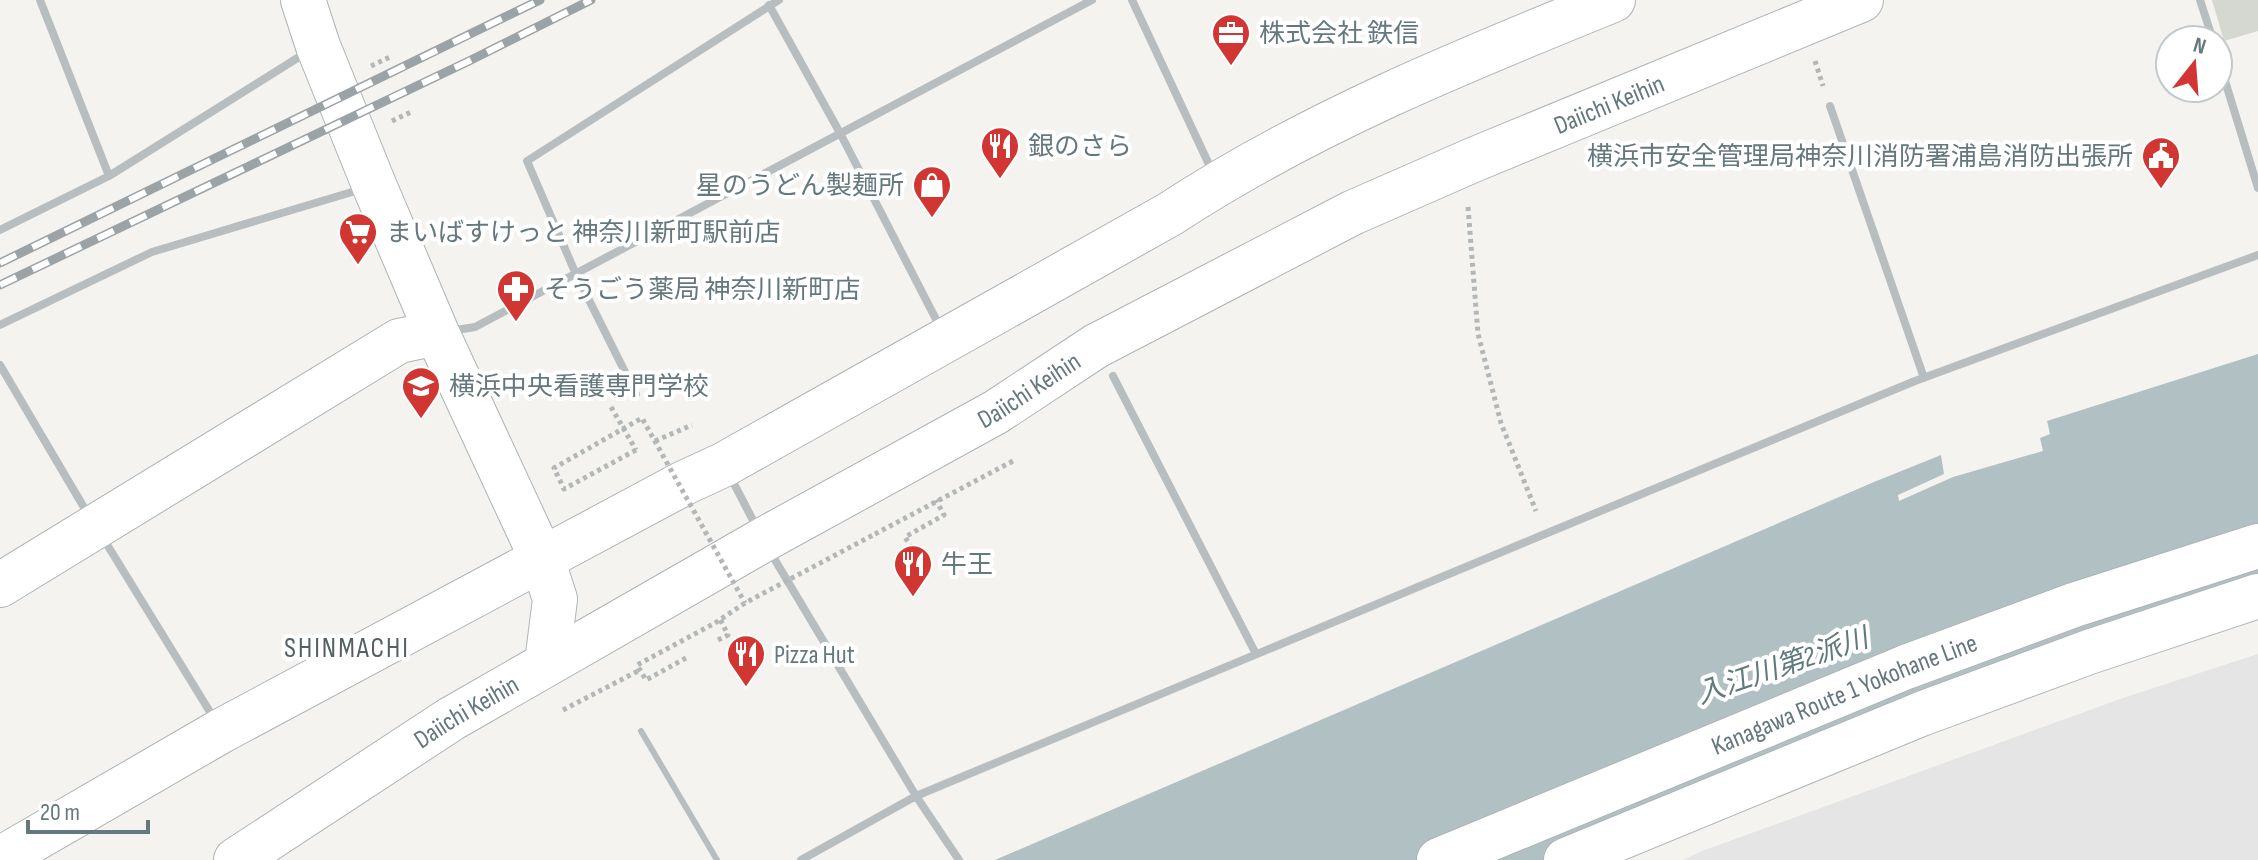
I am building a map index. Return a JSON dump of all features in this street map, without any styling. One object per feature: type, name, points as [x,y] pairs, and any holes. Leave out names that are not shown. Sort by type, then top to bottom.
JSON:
[{"type":"main road","points":[[303,0],[318,46],[437,333],[542,559],[555,599],[547,663]]},
{"type":"main road","name":"Daiichi Keihin","points":[[236,860],[427,734],[763,540],[996,412],[1096,346],[1352,213],[1861,0]]},
{"type":"main road","points":[[0,859],[221,731],[684,483],[725,464],[1322,127],[1605,2]]},
{"type":"main road","points":[[0,585],[399,341],[437,333]]},
{"type":"main road","name":"Kanagawa Route 1 Yokohane Line","points":[[1439,860],[1906,667],[2074,605],[2258,546]]},
{"type":"main road","name":"Kanagawa Route 1 Yokohane Line","points":[[1566,860],[1921,714],[2089,652],[2258,596]]},
{"type":"street","points":[[40,0],[109,176]]},
{"type":"street","points":[[636,394],[575,272],[527,161],[779,0]]},
{"type":"street","points":[[437,333],[475,327],[1092,0]]},
{"type":"street","points":[[1132,0],[1218,183]]},
{"type":"street","points":[[2200,0],[2208,24]]},
{"type":"street","points":[[769,5],[840,133],[946,339]]},
{"type":"street","points":[[0,230],[109,176],[318,46]]},
{"type":"street","points":[[2232,104],[2258,188]]},
{"type":"street","points":[[1830,106],[1924,378]]},
{"type":"street","points":[[0,325],[152,252],[374,185]]},
{"type":"street","points":[[801,860],[916,796],[1256,654],[1924,378],[2258,255]]},
{"type":"street","points":[[0,365],[221,731]]},
{"type":"street","points":[[1113,376],[1256,654]]},
{"type":"street","points":[[725,464],[763,540],[916,796],[959,860]]},
{"type":"lane","points":[[641,731],[717,860]]},
{"type":"path","points":[[1468,206],[1478,334],[1501,423],[1545,534]]},
{"type":"path","points":[[611,407],[636,450],[564,489],[554,468],[642,418],[745,603]]},
{"type":"path","points":[[655,441],[692,425]]},
{"type":"path","points":[[686,658],[646,680],[637,665],[745,603],[1013,461]]},
{"type":"path","points":[[916,555],[905,537],[944,515],[936,500]]},
{"type":"path","points":[[718,640],[728,635],[720,619]]},
{"type":"path","points":[[563,710],[640,670]]},
{"type":"shaded area","points":[[2212,0],[2258,0],[2258,31],[2234,38],[2234,24],[2219,24]]},
{"type":"shaded area","points":[[2258,654],[2258,860],[1683,860],[2123,698]]},
{"type":"water","name":"入江川第2派川","points":[[2258,354],[2258,614],[2162,643],[1696,825],[1616,860],[995,860],[1941,455],[1944,474],[1898,495],[1899,501],[1953,477],[2043,451],[2040,438],[2050,434],[2047,421]]},
{"type":"railway","points":[[0,263],[540,0]]},
{"type":"railway","points":[[0,285],[591,0]]},
{"type":"place","name":"株式会社 鉄信","points":[[1231,67]]},
{"type":"place","name":"銀のさら","points":[[1000,180]]},
{"type":"place","name":"横浜市安全管理局神奈川消防署浦島消防出張所","points":[[2161,190]]},
{"type":"place","name":"星のうどん製麺所","points":[[932,219]]},
{"type":"place","name":"まいばすけっと 神奈川新町駅前店","points":[[358,266]]},
{"type":"place","name":"そうごう薬局 神奈川新町店","points":[[516,323]]},
{"type":"place","name":"横浜中央看護専門学校","points":[[421,420]]},
{"type":"place","name":"牛王","points":[[913,598]]},
{"type":"place","name":"Pizza Hut","points":[[746,688]]},
{"type":"district","name":"SHINMACHI","points":[[347,647]]}]
